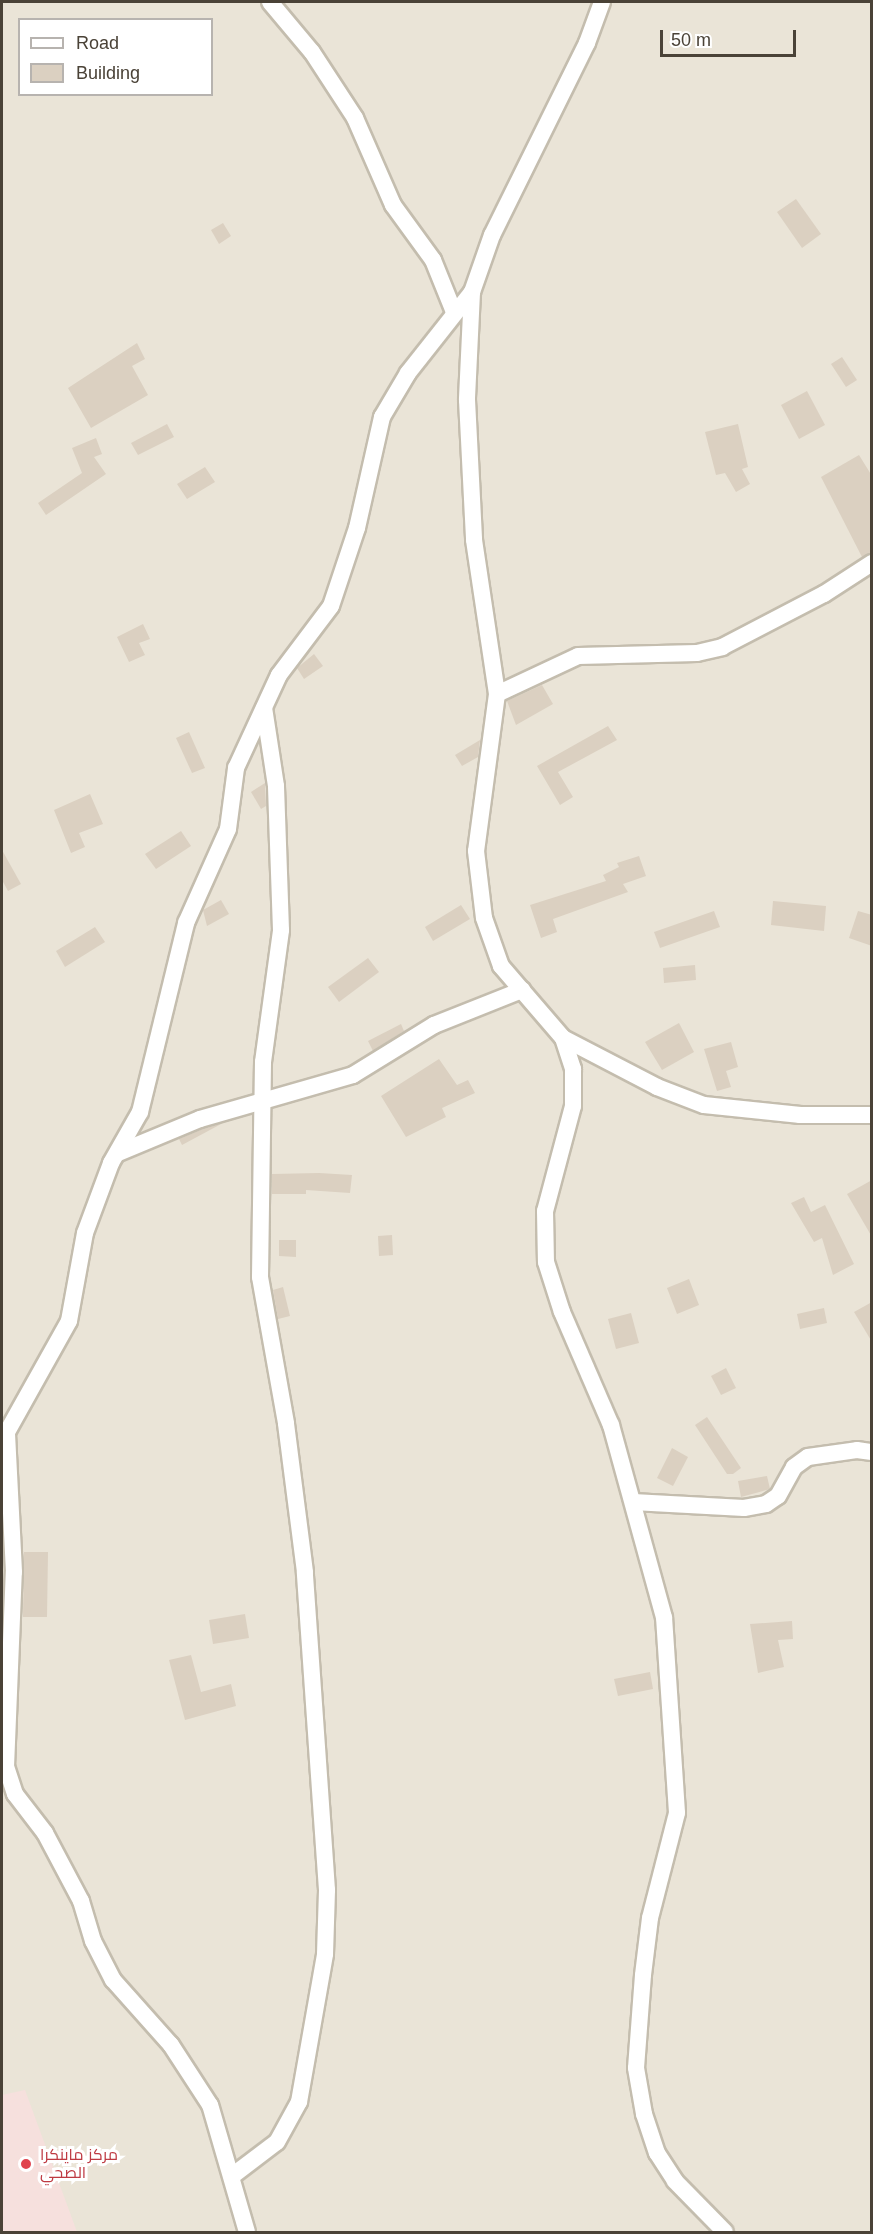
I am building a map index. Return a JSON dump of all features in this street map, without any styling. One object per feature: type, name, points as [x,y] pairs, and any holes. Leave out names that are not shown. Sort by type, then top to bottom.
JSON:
[{"type":"street","points":[[270,2],[300,36],[355,118],[393,205],[433,260],[454,312]]},
{"type":"street","points":[[602,2],[587,43],[492,235],[472,292],[467,400],[474,540],[497,694],[476,851],[484,918],[501,966],[563,1038],[657,1087],[704,1105],[800,1115],[872,1115]]},
{"type":"street","points":[[247,2232],[210,2105],[171,2044],[113,1980],[93,1941],[75,1891],[45,1833],[15,1794],[6,1767],[14,1582],[3,1430],[69,1321],[85,1233],[118,1153],[140,1112],[186,923],[218,859],[228,829],[236,768],[279,675],[331,606],[357,528],[382,417],[454,312],[472,292]]},
{"type":"street","points":[[497,694],[578,656],[697,653],[722,647],[824,594],[872,563]]},
{"type":"street","points":[[232,2176],[277,2142],[298,2102],[325,1954],[326,1911],[305,1572],[286,1423],[260,1277],[264,1102],[262,1062],[281,930],[276,786],[264,704]]},
{"type":"street","points":[[118,1153],[200,1119],[353,1075],[434,1025],[522,990]]},
{"type":"street","points":[[563,1038],[573,1069],[573,1106],[545,1211],[546,1262],[562,1312],[611,1425],[664,1617],[677,1813],[650,1918],[636,2068],[657,2153],[675,2181],[725,2232]]},
{"type":"street","points":[[633,1502],[744,1508],[766,1504],[778,1496],[794,1467],[807,1457],[857,1449],[872,1452]]},
{"type":"shaded area","points":[[2,2],[871,2],[871,2232],[2,2232]]},
{"type":"shaded area","name":"مركز ماينكرا الصحي","points":[[25,2090],[77,2232],[2,2232],[2,2095]]},
{"type":"building","points":[[796,199],[821,234],[802,248],[777,212]]},
{"type":"building","points":[[223,223],[231,236],[219,244],[211,230]]},
{"type":"building","points":[[137,343],[145,359],[132,366],[148,395],[91,428],[68,388]]},
{"type":"building","points":[[842,357],[857,380],[846,387],[831,364]]},
{"type":"building","points":[[807,391],[825,425],[799,439],[781,405]]},
{"type":"building","points":[[167,424],[174,437],[138,455],[131,443]]},
{"type":"building","points":[[738,424],[748,467],[742,469],[750,484],[736,492],[725,473],[716,475],[705,432]]},
{"type":"building","points":[[96,438],[102,454],[94,457],[106,474],[46,515],[38,503],[82,473],[72,448]]},
{"type":"building","points":[[859,455],[872,476],[872,553],[862,557],[821,477]]},
{"type":"building","points":[[205,467],[215,482],[187,499],[177,484]]},
{"type":"building","points":[[143,624],[150,639],[139,643],[145,655],[129,662],[117,637]]},
{"type":"building","points":[[314,654],[323,666],[304,679],[297,668]]},
{"type":"building","points":[[542,685],[553,704],[516,725],[507,701]]},
{"type":"building","points":[[608,726],[617,740],[558,772],[573,797],[560,805],[537,766]]},
{"type":"building","points":[[189,732],[205,768],[192,773],[176,738]]},
{"type":"building","points":[[480,740],[478,757],[462,766],[455,755]]},
{"type":"building","points":[[265,783],[266,806],[261,809],[251,792]]},
{"type":"building","points":[[90,794],[103,824],[79,833],[85,847],[71,853],[54,810]]},
{"type":"building","points":[[181,831],[191,846],[156,869],[145,854]]},
{"type":"building","points":[[2,850],[21,884],[8,891],[2,880]]},
{"type":"building","points":[[639,856],[646,876],[623,884],[628,892],[553,919],[557,932],[541,938],[530,905],[606,881],[603,875],[619,867],[617,863]]},
{"type":"building","points":[[221,900],[229,914],[207,926],[203,910]]},
{"type":"building","points":[[773,901],[826,906],[824,931],[771,925]]},
{"type":"building","points":[[461,905],[470,919],[433,941],[425,927]]},
{"type":"building","points":[[714,911],[720,927],[660,948],[654,932]]},
{"type":"building","points":[[858,911],[872,915],[872,946],[849,938]]},
{"type":"building","points":[[95,927],[105,942],[65,967],[56,951]]},
{"type":"building","points":[[368,958],[379,972],[339,1002],[328,987]]},
{"type":"building","points":[[695,965],[696,980],[664,983],[663,968]]},
{"type":"building","points":[[679,1023],[694,1052],[662,1070],[645,1042]]},
{"type":"building","points":[[401,1024],[404,1031],[373,1051],[368,1041]]},
{"type":"building","points":[[731,1042],[738,1067],[726,1071],[731,1087],[717,1091],[704,1049]]},
{"type":"building","points":[[439,1059],[457,1085],[468,1080],[475,1093],[442,1108],[446,1117],[406,1137],[381,1096]]},
{"type":"building","points":[[223,1123],[182,1145],[179,1139],[203,1129]]},
{"type":"building","points":[[272,1174],[352,1175],[350,1193],[306,1190],[306,1194],[272,1194]]},
{"type":"building","points":[[872,1180],[872,1237],[847,1194]]},
{"type":"building","points":[[804,1197],[811,1212],[825,1205],[854,1264],[833,1275],[822,1238],[814,1242],[791,1203]]},
{"type":"building","points":[[392,1235],[393,1255],[379,1256],[378,1236]]},
{"type":"building","points":[[279,1240],[296,1240],[296,1257],[279,1256]]},
{"type":"building","points":[[689,1279],[699,1305],[677,1314],[667,1288]]},
{"type":"building","points":[[283,1287],[290,1316],[278,1319],[273,1290]]},
{"type":"building","points":[[872,1302],[872,1342],[854,1312]]},
{"type":"building","points":[[824,1308],[827,1323],[800,1329],[797,1314]]},
{"type":"building","points":[[631,1313],[639,1343],[616,1349],[608,1319]]},
{"type":"building","points":[[726,1368],[736,1388],[721,1395],[711,1376]]},
{"type":"building","points":[[707,1417],[741,1468],[733,1474],[727,1474],[695,1425]]},
{"type":"building","points":[[672,1448],[688,1457],[673,1486],[657,1478]]},
{"type":"building","points":[[767,1476],[770,1489],[741,1497],[738,1481]]},
{"type":"building","points":[[24,1552],[48,1552],[47,1617],[23,1617]]},
{"type":"building","points":[[245,1614],[249,1638],[213,1644],[209,1620]]},
{"type":"building","points":[[792,1621],[793,1639],[778,1640],[784,1667],[758,1673],[750,1624]]},
{"type":"building","points":[[191,1655],[201,1692],[231,1684],[236,1706],[185,1720],[169,1660]]},
{"type":"building","points":[[650,1672],[653,1689],[618,1696],[614,1679]]},
{"type":"place","name":"مركز ماينكرا الصحي","points":[[26,2164]]}]
